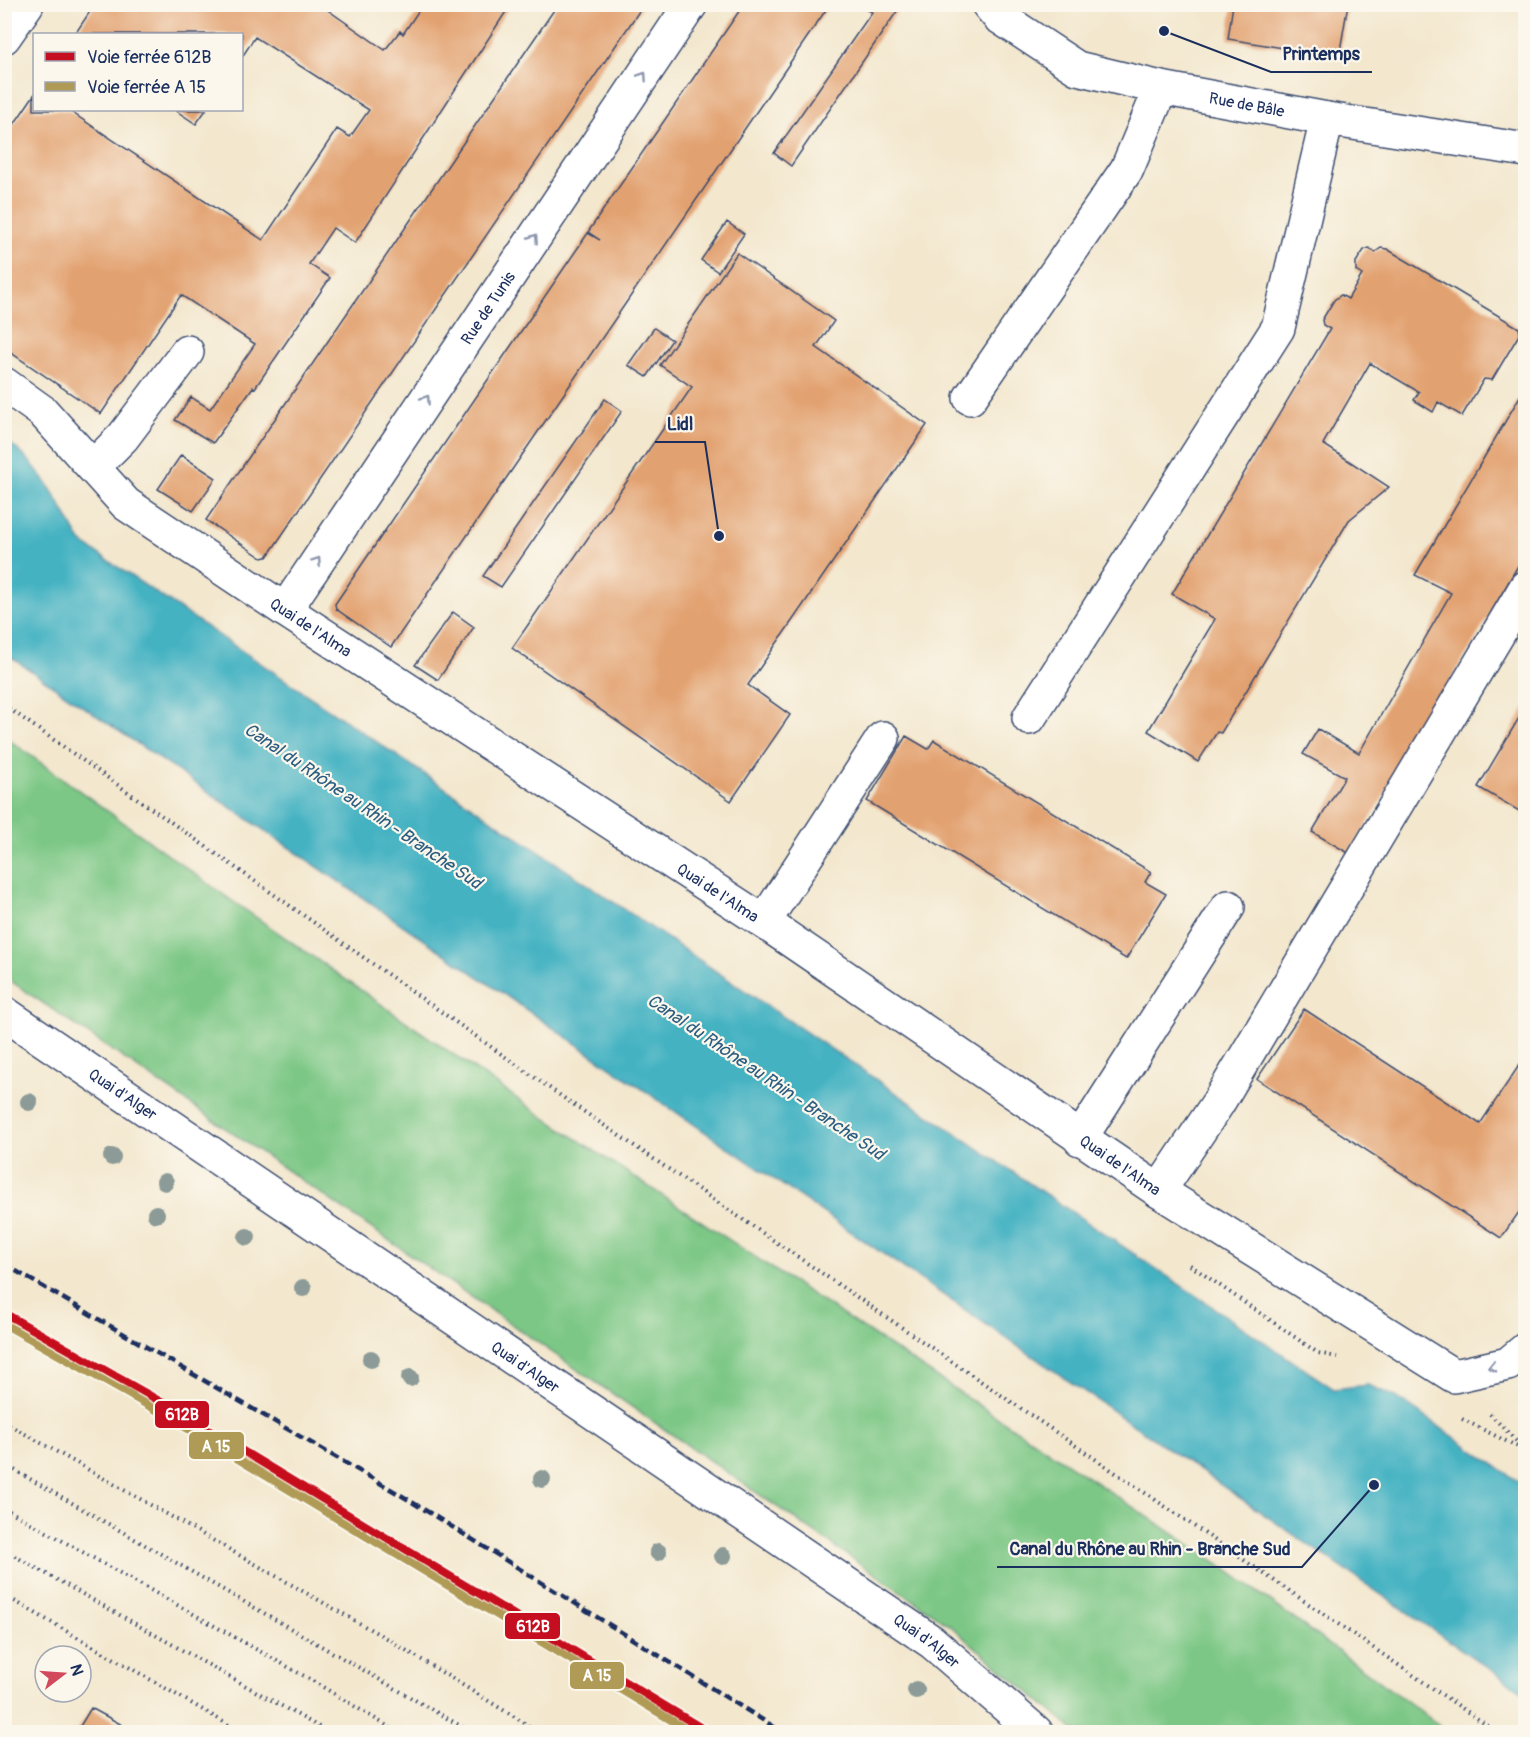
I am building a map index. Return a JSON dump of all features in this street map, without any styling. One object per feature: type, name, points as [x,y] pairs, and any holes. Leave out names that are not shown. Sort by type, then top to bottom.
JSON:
[{"type":"street","points":[[4,38],[27,4]]},
{"type":"street","name":"Rue de Tunis","points":[[285,610],[691,4]]},
{"type":"street","name":"Rue de Bâle","points":[[988,4],[998,16],[1077,68],[1161,88],[1328,119],[1526,150]]},
{"type":"street","points":[[970,398],[1127,169],[1161,88]]},
{"type":"street","points":[[1029,718],[1278,328],[1328,119]]},
{"type":"street","points":[[93,467],[123,437],[187,352]]},
{"type":"street","name":"Quai de l'Alma","points":[[4,384],[44,412],[126,504],[764,922],[1159,1191],[1454,1376],[1508,1364],[1526,1349]]},
{"type":"street","points":[[1159,1191],[1218,1103],[1526,586]]},
{"type":"street","points":[[764,922],[884,738]]},
{"type":"street","points":[[1080,1139],[1228,907]]},
{"type":"street","name":"Quai d'Alger","points":[[4,1013],[932,1642],[1036,1732]]},
{"type":"path","points":[[4,705],[561,1096],[1497,1732]]},
{"type":"path","points":[[4,1422],[391,1641],[538,1732]]},
{"type":"path","points":[[4,1464],[471,1732]]},
{"type":"path","points":[[4,1508],[313,1681],[398,1732]]},
{"type":"path","points":[[4,1550],[328,1732]]},
{"type":"path","points":[[4,1595],[241,1732]]},
{"type":"green space","points":[[5,737],[231,900],[545,1118],[1222,1566],[1448,1732],[1076,1732],[948,1624],[5,977]]},
{"type":"water","points":[[4,439],[17,449],[39,473],[57,499],[81,542],[1334,1389],[1368,1385],[1396,1397],[1525,1486],[1525,1693],[5,653]]},
{"type":"building","points":[[95,4],[319,4],[385,50],[400,31],[403,34],[423,4],[511,4],[355,243],[333,228],[309,264],[330,278],[255,388],[253,387],[213,443],[175,420],[191,397],[210,409],[255,344],[181,295],[101,414],[4,348],[4,139],[33,96],[33,111],[70,111],[263,240],[337,129],[350,137],[369,110],[255,37],[243,55],[243,33],[76,33]]},
{"type":"building","points":[[558,4],[644,4],[267,557],[262,558],[206,520]]},
{"type":"building","points":[[744,4],[830,4],[391,647],[336,609],[335,604],[588,233],[600,240],[588,232]]},
{"type":"building","points":[[866,4],[902,4],[791,166],[774,153],[872,12],[864,8]]},
{"type":"building","points":[[1233,4],[1348,4],[1339,57],[1228,39]]},
{"type":"building","points":[[176,111],[205,111],[196,124]]},
{"type":"building","points":[[727,222],[744,234],[718,272],[701,260]]},
{"type":"building","points":[[1369,248],[1375,252],[1381,248],[1387,249],[1519,328],[1520,333],[1492,380],[1484,379],[1462,416],[1438,402],[1433,412],[1414,400],[1419,392],[1370,363],[1323,444],[1389,487],[1349,520],[1221,733],[1217,732],[1198,762],[1148,731],[1215,619],[1172,594],[1330,329],[1323,325],[1322,320],[1334,300],[1341,295],[1348,299],[1362,275],[1356,271],[1356,262],[1364,250]]},
{"type":"building","points":[[737,253],[834,321],[816,347],[927,425],[748,685],[790,715],[731,801],[512,648],[692,387],[660,365]]},
{"type":"building","points":[[654,328],[672,340],[647,377],[628,365]]},
{"type":"building","points":[[1526,386],[1526,552],[1350,854],[1312,832],[1345,777],[1303,754],[1318,729],[1359,753],[1451,593],[1415,575]]},
{"type":"building","points":[[605,399],[622,411],[501,587],[483,576]]},
{"type":"building","points":[[181,455],[216,478],[193,511],[158,489]]},
{"type":"building","points":[[453,612],[474,627],[438,680],[415,665]]},
{"type":"building","points":[[1526,706],[1526,815],[1478,787]]},
{"type":"building","points":[[906,736],[928,749],[934,740],[1151,872],[1145,882],[1166,894],[1126,959],[867,801]]},
{"type":"building","points":[[1304,1009],[1480,1124],[1526,1055],[1526,1202],[1501,1238],[1257,1079]]},
{"type":"building","points":[[91,1708],[135,1732],[77,1731]]},
{"type":"railway","points":[[4,1264],[404,1497],[782,1732]]},
{"type":"rail line","name":"612B","points":[[4,1313],[170,1407],[708,1732]]},
{"type":"transit line","points":[[4,1324],[165,1415],[691,1732]]},
{"type":"place","name":"Printemps","points":[[1164,31]]},
{"type":"place","name":"Lidl","points":[[719,536]]},
{"type":"place","name":"Canal du Rhône au Rhin - Branche Sud","points":[[1374,1485]]}]
